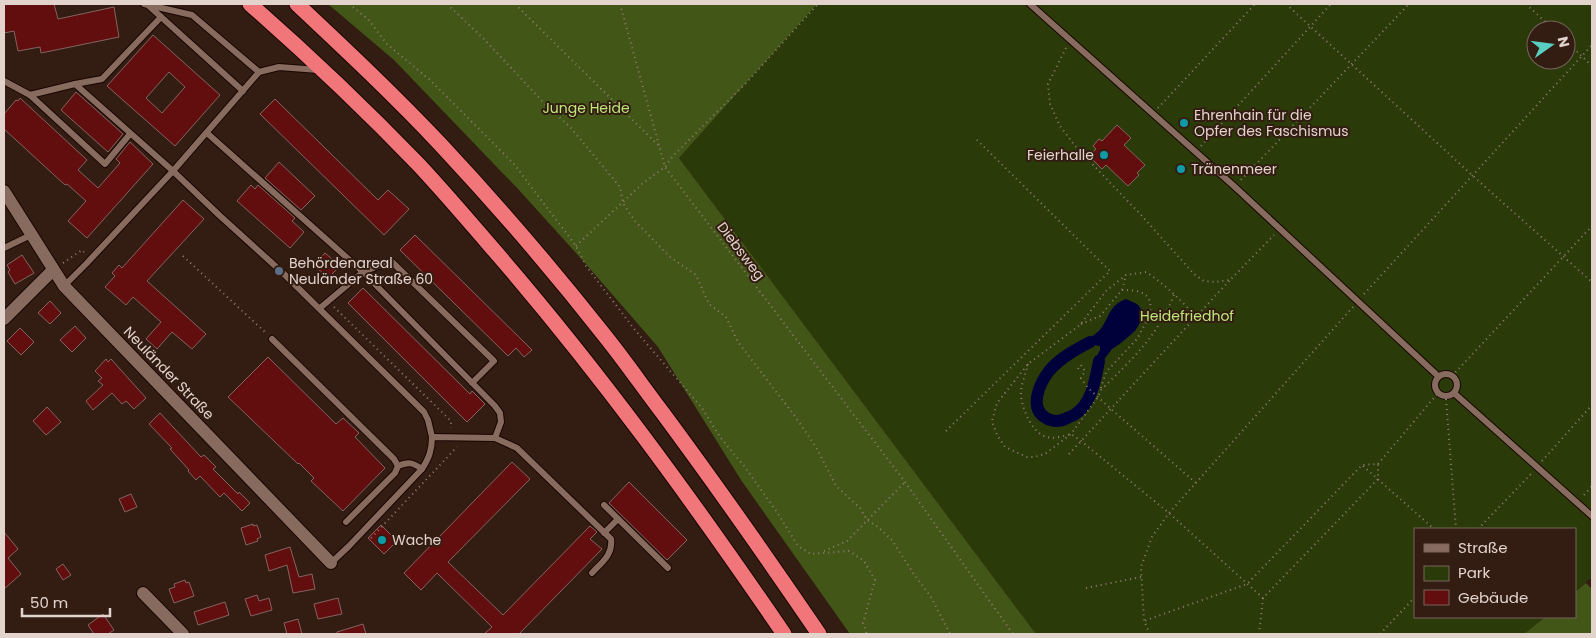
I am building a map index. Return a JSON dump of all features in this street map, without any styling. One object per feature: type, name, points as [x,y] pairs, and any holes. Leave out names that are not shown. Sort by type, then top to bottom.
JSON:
[{"type":"highway","points":[[250,4],[324,71],[420,166],[483,237],[598,375],[683,488],[784,634]]},
{"type":"highway","points":[[297,4],[386,89],[441,145],[556,276],[607,338],[686,444],[749,531],[819,634]]},
{"type":"street","name":"Neuländer Straße","points":[[4,191],[64,286],[331,562]]},
{"type":"street","points":[[4,319],[53,270]]},
{"type":"street","points":[[143,593],[183,634]]},
{"type":"lane","points":[[145,4],[192,15],[259,72]]},
{"type":"lane","points":[[145,4],[243,91]]},
{"type":"lane","points":[[1030,4],[1235,187],[1438,376]]},
{"type":"lane","points":[[30,95],[102,79],[161,17]]},
{"type":"lane","points":[[64,286],[173,171],[259,72],[279,67],[324,71]]},
{"type":"lane","points":[[4,81],[30,95],[105,164],[130,134]]},
{"type":"lane","points":[[75,84],[173,171],[320,308],[424,412],[432,437],[430,457],[422,469],[349,546],[331,562]]},
{"type":"lane","points":[[207,133],[363,272],[495,406],[500,413],[501,422],[495,438]]},
{"type":"lane","points":[[4,248],[31,235]]},
{"type":"lane","points":[[320,308],[363,272],[391,261],[494,361],[472,383]]},
{"type":"lane","points":[[272,339],[394,459],[398,466]]},
{"type":"lane","points":[[1444,374],[1452,376],[1456,381],[1457,387],[1454,393],[1446,396],[1438,393],[1435,388],[1435,382],[1438,376],[1444,374]]},
{"type":"lane","points":[[1454,393],[1592,516]]},
{"type":"lane","points":[[432,437],[495,438],[517,448],[611,539],[612,547],[610,554],[592,573]]},
{"type":"lane","points":[[346,522],[395,473],[398,466],[406,462],[412,462],[422,469]]},
{"type":"lane","points":[[604,504],[668,568]]},
{"type":"lane","points":[[604,533],[618,519]]},
{"type":"path","points":[[349,4],[368,19],[387,44],[431,81],[514,164],[576,246],[586,266],[635,330],[702,408],[720,437],[744,466],[777,512],[798,546],[811,554],[849,551],[864,561],[875,580],[864,623],[867,634]]},
{"type":"path","points":[[447,4],[571,128],[620,187],[623,203],[634,220],[670,257],[696,275],[709,304],[726,317],[738,342],[816,447],[836,486],[860,508],[867,520],[892,540],[931,597],[950,634]]},
{"type":"path","points":[[515,4],[659,147]]},
{"type":"path","name":"Diebsweg","points":[[620,4],[665,167],[905,482],[1013,634]]},
{"type":"path","points":[[576,246],[642,184],[665,167],[673,156],[746,83],[818,4]]},
{"type":"path","points":[[1153,113],[1255,4]]},
{"type":"path","points":[[1286,4],[1473,176],[1592,282]]},
{"type":"path","points":[[1195,153],[1331,4]]},
{"type":"path","points":[[1235,187],[1409,4]]},
{"type":"path","points":[[1526,4],[1543,20]]},
{"type":"path","points":[[1070,39],[1048,84],[1050,104],[1060,126],[1076,147],[1194,274],[1204,281],[1230,280]]},
{"type":"path","points":[[1150,634],[1144,621],[1141,568],[1152,537],[1169,513],[1357,302],[1592,45]]},
{"type":"path","points":[[1576,50],[1592,66]]},
{"type":"path","points":[[946,431],[1110,271],[974,137]]},
{"type":"path","points":[[1452,376],[1592,226]]},
{"type":"path","points":[[1069,454],[1196,316],[1280,230]]},
{"type":"path","points":[[53,270],[82,250],[92,258]]},
{"type":"path","points":[[182,256],[272,339]]},
{"type":"path","points":[[1080,325],[1106,291],[1126,275],[1146,272],[1160,281],[1196,316]]},
{"type":"path","points":[[1122,290],[1137,290],[1146,294],[1152,308],[1145,326],[1137,339],[1106,372],[1098,397],[1071,434],[1045,454],[1034,457],[1027,457],[1005,447],[1000,441],[992,421],[997,403],[1028,364],[1080,325],[1100,316],[1122,290],[1126,275]]},
{"type":"path","points":[[1100,390],[1138,354],[1166,315],[1174,295]]},
{"type":"path","points":[[329,301],[451,421],[450,438]]},
{"type":"path","points":[[1149,316],[1166,315]]},
{"type":"path","points":[[1028,364],[1021,392],[1024,410],[1038,432],[1043,436],[1051,438],[1071,434],[1081,441],[1169,513],[1263,598]]},
{"type":"path","points":[[1078,369],[1082,365],[1085,371],[1081,378],[1094,394],[1196,483]]},
{"type":"path","points":[[1259,634],[1263,598],[1378,479],[1378,464],[1438,393]]},
{"type":"path","points":[[1446,396],[1456,528]]},
{"type":"path","points":[[1479,528],[1592,405]]},
{"type":"path","points":[[1144,621],[1247,584],[1362,465],[1378,464]]},
{"type":"path","points":[[1362,465],[1433,528]]},
{"type":"path","points":[[822,552],[847,541],[905,482]]},
{"type":"path","points":[[1577,502],[1592,486]]},
{"type":"path","points":[[1086,588],[1141,577]]},
{"type":"path","points":[[1380,634],[1414,598]]},
{"type":"green space","name":"Junge Heide","points":[[328,4],[817,4],[679,158],[1036,634],[850,634],[741,480],[658,347],[519,190],[394,60]]},
{"type":"green space","name":"Heidefriedhof","points":[[817,4],[1592,4],[1592,577],[1576,591],[1576,528],[1414,528],[1414,618],[1544,618],[1524,634],[1036,634],[679,158]]},
{"type":"green space","points":[[1586,583],[1592,589],[1592,634],[1524,634],[1544,618],[1576,618],[1576,591]]},
{"type":"shaded area","points":[[1126,299],[1137,304],[1143,311],[1141,321],[1135,331],[1112,349],[1102,362],[1096,358],[1100,346],[1093,345],[1089,339],[1101,329],[1113,307]]},
{"type":"building","points":[[4,4],[54,4],[58,19],[114,7],[119,37],[41,53],[40,47],[18,51],[14,31],[4,33]]},
{"type":"building","points":[[153,35],[220,95],[175,146],[107,86]],"holes":[[[169,72],[185,87],[162,113],[146,98]]]},
{"type":"building","points":[[76,92],[123,134],[108,152],[61,110]]},
{"type":"building","points":[[20,98],[87,160],[78,170],[98,188],[120,163],[116,159],[130,142],[153,164],[87,238],[68,221],[86,201],[67,184],[65,185],[4,129],[4,114]]},
{"type":"building","points":[[275,99],[378,200],[388,190],[409,209],[384,235],[260,114]]},
{"type":"building","name":"Feierhalle","points":[[1117,125],[1131,138],[1124,145],[1145,165],[1137,173],[1139,175],[1128,186],[1106,165],[1102,169],[1089,156],[1096,149],[1093,146],[1099,139],[1102,141]]},
{"type":"building","points":[[279,162],[315,196],[301,210],[265,178]]},
{"type":"building","points":[[251,185],[255,189],[258,185],[295,218],[292,221],[304,232],[290,248],[237,201]]},
{"type":"building","points":[[183,200],[204,219],[147,281],[206,334],[192,349],[172,332],[157,349],[146,339],[161,322],[133,297],[126,305],[105,287],[115,276],[112,273],[119,265],[122,268]]},
{"type":"building","points":[[415,235],[532,350],[524,357],[516,348],[508,356],[400,250]]},
{"type":"building","points":[[325,253],[340,266],[328,278],[314,265]]},
{"type":"building","points":[[22,255],[34,273],[15,284],[8,272],[10,270],[7,265]]},
{"type":"building","points":[[363,288],[470,394],[472,391],[485,404],[467,422],[348,303]]},
{"type":"building","points":[[50,301],[61,313],[50,324],[38,313]]},
{"type":"building","points":[[75,326],[86,338],[72,352],[60,340]]},
{"type":"building","points":[[20,328],[34,342],[21,355],[7,341]]},
{"type":"building","points":[[268,357],[336,424],[343,418],[359,433],[355,437],[385,468],[343,511],[311,481],[314,478],[299,463],[228,397]]},
{"type":"building","points":[[106,359],[108,362],[111,359],[146,398],[134,409],[126,401],[122,404],[112,393],[93,410],[86,401],[103,385],[98,381],[102,378],[95,371]]},
{"type":"building","points":[[47,407],[61,422],[46,435],[33,421]]},
{"type":"building","points":[[160,413],[201,457],[204,455],[216,467],[213,469],[238,494],[239,492],[250,503],[242,511],[224,493],[220,497],[200,476],[196,480],[188,471],[170,449],[172,448],[149,424]]},
{"type":"building","points":[[512,462],[530,479],[448,562],[503,615],[590,526],[597,532],[590,539],[602,549],[519,634],[484,634],[492,627],[437,573],[421,590],[404,573]]},
{"type":"building","points":[[629,482],[687,540],[667,560],[609,503]]},
{"type":"building","points":[[131,494],[137,507],[125,512],[119,499]]},
{"type":"building","points":[[253,524],[253,526],[257,525],[261,537],[257,539],[258,541],[246,545],[241,528]]},
{"type":"building","name":"Wache","points":[[381,525],[397,541],[384,554],[368,538]]},
{"type":"building","points":[[4,532],[18,549],[8,558],[21,574],[4,589]]},
{"type":"building","points":[[290,547],[299,577],[312,574],[315,589],[293,593],[287,565],[269,571],[265,555]]},
{"type":"building","points":[[63,564],[71,575],[63,580],[56,569]]},
{"type":"building","points":[[185,580],[186,583],[189,582],[194,596],[174,603],[169,589],[175,587],[174,584]]},
{"type":"building","points":[[257,595],[259,601],[269,598],[272,610],[251,616],[245,599]]},
{"type":"building","points":[[338,598],[342,614],[318,619],[314,604]]},
{"type":"building","points":[[225,602],[229,615],[198,625],[194,612]]},
{"type":"building","points":[[103,614],[114,630],[108,634],[94,634],[88,625]]},
{"type":"building","points":[[298,619],[302,634],[287,634],[284,623]]},
{"type":"building","points":[[363,624],[366,634],[337,634],[337,632]]},
{"type":"waterway","points":[[1090,342],[1063,358],[1049,371],[1037,395],[1038,408],[1041,414],[1046,418],[1059,421],[1080,411],[1092,391],[1099,361]]},
{"type":"place","name":"Ehrenhain für die Opfer des Faschismus","points":[[1184,123]]},
{"type":"place","name":"Feierhalle","points":[[1104,155]]},
{"type":"place","name":"Tränenmeer","points":[[1181,169]]},
{"type":"place","name":"Behördenareal Neuländer Straße 60","points":[[279,271]]},
{"type":"place","name":"Wache","points":[[382,540]]}]
